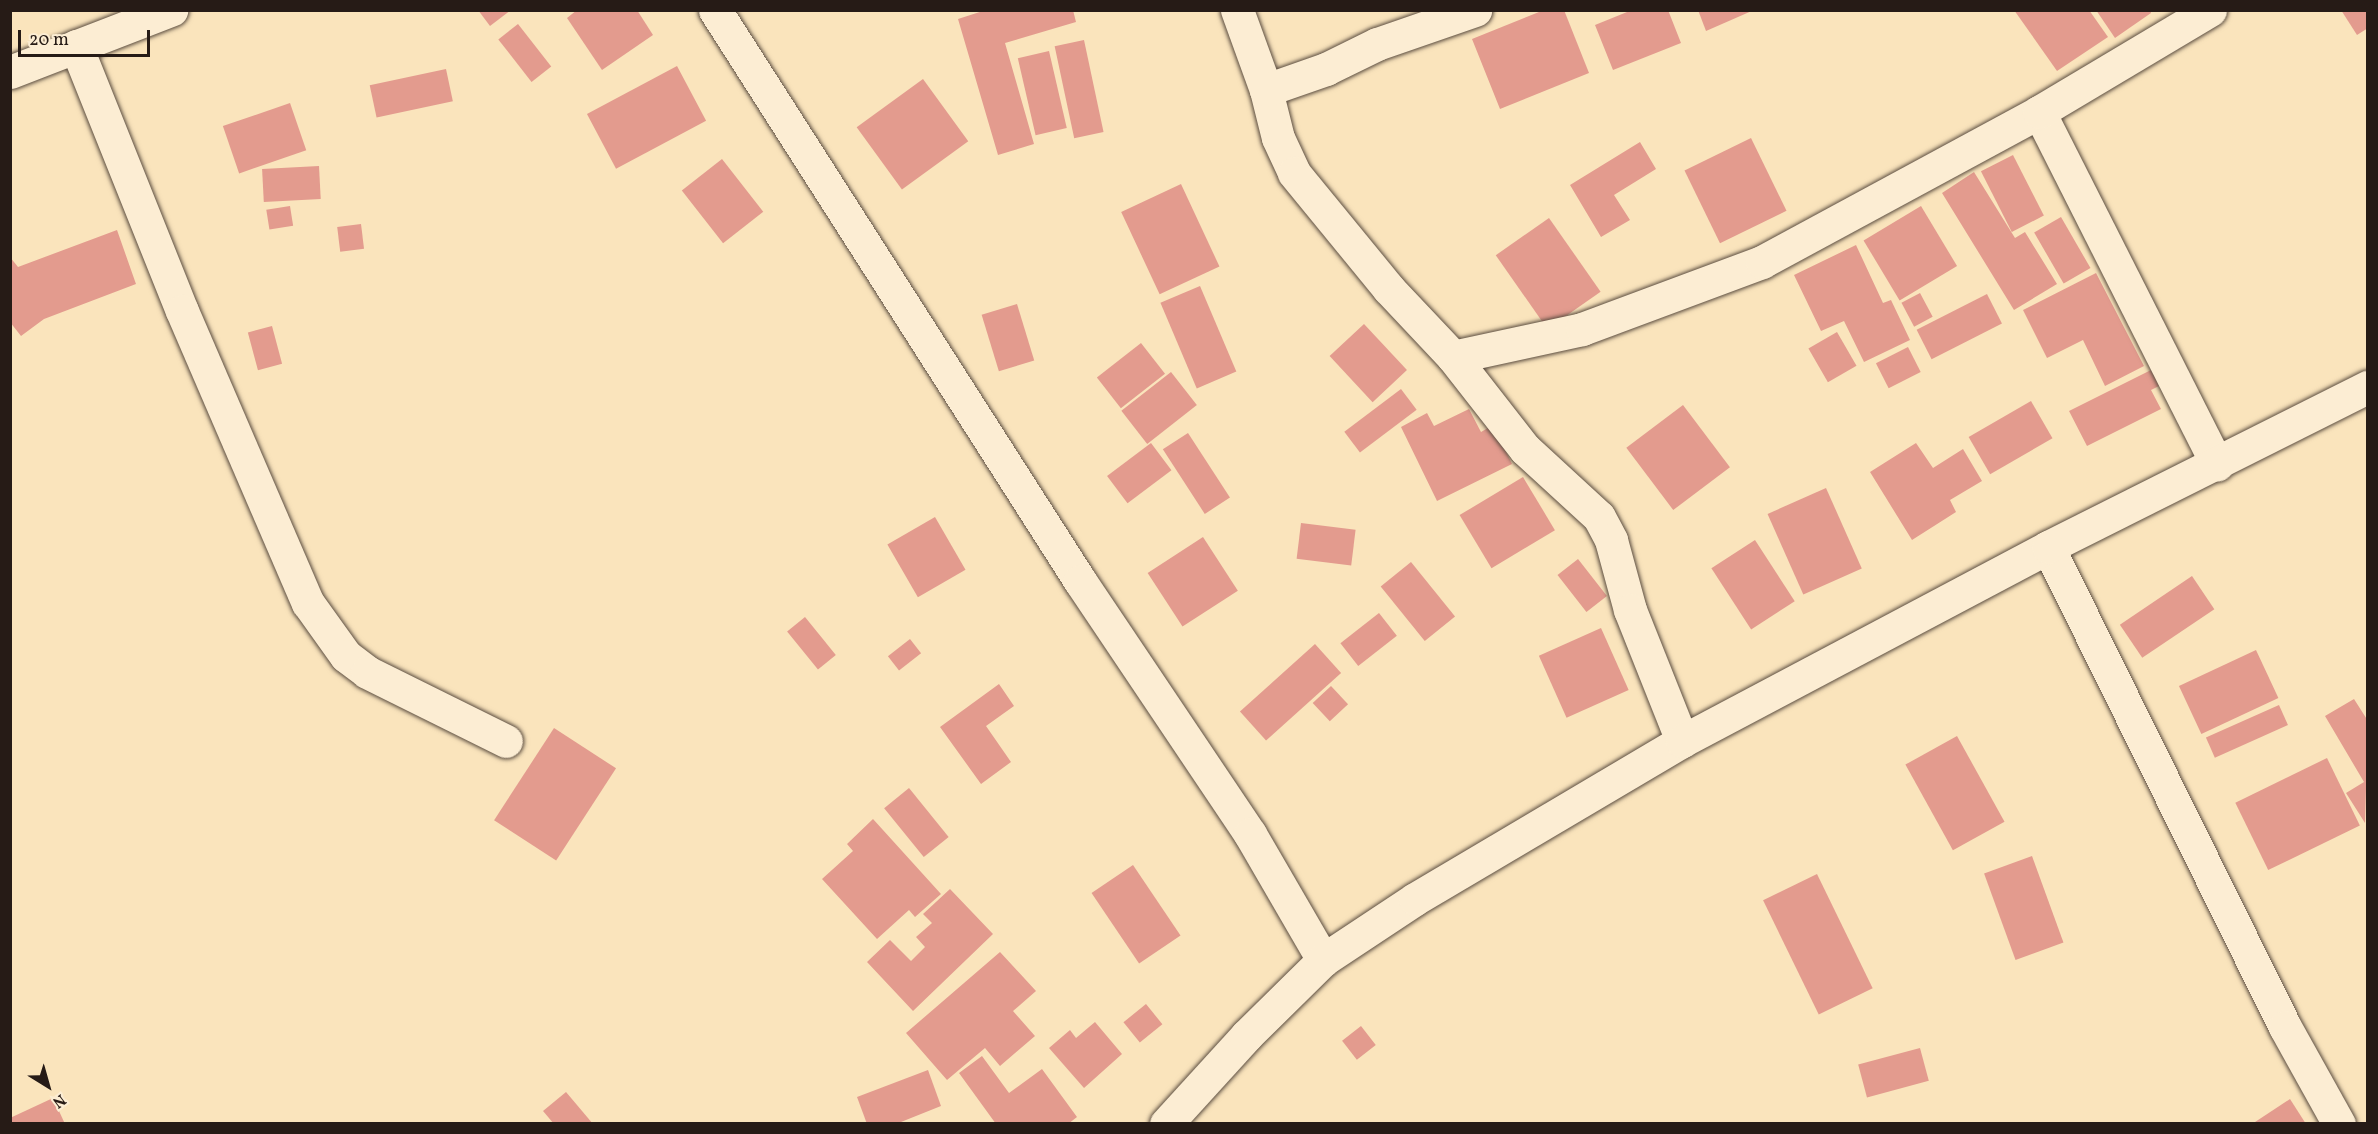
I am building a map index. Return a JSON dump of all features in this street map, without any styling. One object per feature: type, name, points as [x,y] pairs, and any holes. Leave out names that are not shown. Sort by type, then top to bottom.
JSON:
[{"type":"street","points":[[10,72],[171,10]]},
{"type":"street","points":[[716,10],[1080,581],[1250,834],[1323,960]]},
{"type":"street","points":[[1237,10],[1266,90],[1278,138],[1294,173],[1388,288],[1454,357],[1525,449],[1599,517],[1611,540],[1630,610],[1682,741]]},
{"type":"street","points":[[1266,90],[1326,69],[1377,44],[1476,10]]},
{"type":"street","points":[[1454,357],[1582,329],[1762,262],[2039,112],[2210,10]]},
{"type":"street","points":[[76,46],[182,311],[308,603],[346,656],[367,672],[506,741]]},
{"type":"street","points":[[2039,112],[2217,465]]},
{"type":"street","points":[[1166,1124],[1246,1036],[1323,960],[1415,899],[1682,741],[2048,547],[2217,465],[2367,387]]},
{"type":"street","points":[[2048,547],[2285,1027],[2339,1124]]},
{"type":"building","points":[[478,10],[511,10],[490,26]]},
{"type":"building","points":[[577,10],[637,10],[653,35],[602,70],[567,18]]},
{"type":"building","points":[[986,10],[1073,10],[1076,22],[1005,43],[1034,144],[998,155],[958,19]]},
{"type":"building","points":[[1544,10],[1564,10],[1589,73],[1500,109],[1472,39]]},
{"type":"building","points":[[1632,10],[1668,10],[1681,43],[1613,70],[1595,25]]},
{"type":"building","points":[[1698,10],[1754,10],[1706,31]]},
{"type":"building","points":[[2014,10],[2089,10],[2108,37],[2057,71]]},
{"type":"building","points":[[2096,10],[2150,10],[2151,13],[2115,38]]},
{"type":"building","points":[[2341,10],[2368,10],[2368,28],[2357,35]]},
{"type":"building","points":[[518,24],[551,67],[532,82],[498,39]]},
{"type":"building","points":[[1084,40],[1104,132],[1074,138],[1055,46]]},
{"type":"building","points":[[1049,51],[1067,128],[1036,135],[1018,58]]},
{"type":"building","points":[[677,66],[706,121],[616,169],[587,114]]},
{"type":"building","points":[[446,69],[453,101],[377,117],[370,85]]},
{"type":"building","points":[[923,79],[968,141],[902,189],[857,127]]},
{"type":"building","points":[[290,103],[306,150],[239,173],[223,126]]},
{"type":"building","points":[[1751,138],[1787,211],[1720,243],[1684,170]]},
{"type":"building","points":[[1640,142],[1656,169],[1614,195],[1630,220],[1601,237],[1570,185]]},
{"type":"building","points":[[2013,155],[2044,216],[2012,232],[1981,171]]},
{"type":"building","points":[[722,159],[763,212],[723,243],[682,190]]},
{"type":"building","points":[[319,166],[321,199],[264,202],[262,169]]},
{"type":"building","points":[[1974,172],[2015,238],[2025,232],[2057,284],[2014,310],[1942,193]]},
{"type":"building","points":[[1181,184],[1219,266],[1160,294],[1121,212]]},
{"type":"building","points":[[290,206],[293,226],[269,230],[266,210]]},
{"type":"building","points":[[1921,206],[1957,266],[1900,301],[1864,241]]},
{"type":"building","points":[[2061,217],[2090,268],[2064,284],[2034,232]]},
{"type":"building","points":[[1549,218],[1601,292],[1547,329],[1496,255]]},
{"type":"building","points":[[361,224],[364,249],[340,252],[337,227]]},
{"type":"building","points":[[117,230],[136,284],[44,319],[21,336],[10,322],[10,257],[18,267]]},
{"type":"building","points":[[1856,245],[1883,303],[1891,300],[1910,340],[1864,362],[1844,321],[1821,331],[1794,275]]},
{"type":"building","points":[[2096,273],[2144,366],[2105,386],[2083,340],[2047,358],[2023,310]]},
{"type":"building","points":[[1200,286],[1236,372],[1197,388],[1160,303]]},
{"type":"building","points":[[1920,293],[1933,317],[1914,327],[1901,303]]},
{"type":"building","points":[[1987,294],[2002,323],[1932,359],[1917,330]]},
{"type":"building","points":[[1017,304],[1034,360],[999,371],[982,315]]},
{"type":"building","points":[[1364,324],[1407,370],[1373,402],[1330,356]]},
{"type":"building","points":[[272,326],[282,364],[258,370],[248,332]]},
{"type":"building","points":[[1837,332],[1856,366],[1828,382],[1808,348]]},
{"type":"building","points":[[1141,343],[1165,374],[1121,408],[1097,377]]},
{"type":"building","points":[[1908,347],[1921,372],[1889,388],[1876,363]]},
{"type":"building","points":[[2157,367],[2165,383],[2151,390],[2161,409],[2087,446],[2069,411]]},
{"type":"building","points":[[1171,372],[1197,405],[1147,444],[1121,411]]},
{"type":"building","points":[[1401,389],[1417,410],[1360,452],[1344,432]]},
{"type":"building","points":[[2031,401],[2052,438],[1990,474],[1969,437]]},
{"type":"building","points":[[1683,405],[1730,467],[1673,510],[1626,448]]},
{"type":"building","points":[[1469,409],[1481,432],[1493,425],[1512,464],[1437,501],[1401,427],[1427,413],[1434,426]]},
{"type":"building","points":[[1188,433],[1230,498],[1205,514],[1163,449]]},
{"type":"building","points":[[1151,443],[1171,470],[1128,503],[1107,476]]},
{"type":"building","points":[[1916,443],[1933,468],[1963,449],[1982,481],[1950,500],[1956,512],[1912,540],[1870,472]]},
{"type":"building","points":[[1523,477],[1555,530],[1492,568],[1460,515]]},
{"type":"building","points":[[1826,488],[1862,568],[1803,594],[1768,514]]},
{"type":"building","points":[[935,517],[966,570],[918,597],[887,544]]},
{"type":"building","points":[[1301,523],[1356,530],[1351,565],[1297,559]]},
{"type":"building","points":[[1203,537],[1238,591],[1183,627],[1148,573]]},
{"type":"building","points":[[1755,540],[1795,601],[1751,630],[1711,568]]},
{"type":"building","points":[[1578,559],[1607,596],[1586,612],[1558,575]]},
{"type":"building","points":[[1411,562],[1455,616],[1425,641],[1381,587]]},
{"type":"building","points":[[2192,576],[2214,609],[2142,658],[2120,625]]},
{"type":"building","points":[[1379,613],[1397,636],[1358,666],[1340,643]]},
{"type":"building","points":[[805,617],[836,655],[818,670],[787,631]]},
{"type":"building","points":[[1601,628],[1629,690],[1567,718],[1539,656]]},
{"type":"building","points":[[910,639],[921,653],[899,670],[888,656]]},
{"type":"building","points":[[1315,644],[1341,673],[1266,741],[1240,712]]},
{"type":"building","points":[[2256,650],[2278,698],[2201,734],[2179,686]]},
{"type":"building","points":[[999,684],[1014,706],[986,726],[1011,762],[981,784],[940,727]]},
{"type":"building","points":[[1331,686],[1348,704],[1330,721],[1313,703]]},
{"type":"building","points":[[2354,699],[2368,721],[2365,823],[2346,793],[2364,782],[2325,716]]},
{"type":"building","points":[[2279,705],[2288,725],[2215,758],[2206,738]]},
{"type":"building","points":[[554,728],[616,768],[556,861],[494,820]]},
{"type":"building","points":[[1957,736],[2005,822],[1953,850],[1905,765]]},
{"type":"building","points":[[2327,758],[2360,825],[2268,870],[2235,803]]},
{"type":"building","points":[[909,788],[949,837],[924,857],[884,808]]},
{"type":"building","points":[[873,819],[941,894],[915,917],[909,910],[877,939],[822,879],[853,851],[847,844]]},
{"type":"building","points":[[2032,856],[2063,942],[2016,960],[1984,873]]},
{"type":"building","points":[[1133,865],[1181,935],[1139,963],[1092,893]]},
{"type":"building","points":[[1817,874],[1873,988],[1819,1014],[1763,900]]},
{"type":"building","points":[[950,889],[993,934],[913,1011],[867,962],[890,940],[911,961],[925,947],[916,937],[932,923],[923,914]]},
{"type":"building","points":[[1000,952],[1036,991],[1013,1011],[1035,1036],[1000,1066],[985,1048],[947,1080],[906,1033]]},
{"type":"building","points":[[1146,1004],[1162,1024],[1140,1042],[1123,1022]]},
{"type":"building","points":[[1095,1022],[1122,1054],[1084,1088],[1049,1048],[1070,1030],[1076,1038]]},
{"type":"building","points":[[1361,1026],[1376,1045],[1357,1060],[1342,1041]]},
{"type":"building","points":[[1920,1048],[1929,1081],[1867,1097],[1858,1065]]},
{"type":"building","points":[[982,1056],[1009,1093],[1042,1069],[1077,1117],[1068,1124],[996,1124],[959,1073]]},
{"type":"building","points":[[928,1070],[941,1106],[896,1124],[867,1124],[857,1097]]},
{"type":"building","points":[[566,1092],[593,1124],[554,1124],[543,1111]]},
{"type":"building","points":[[53,1098],[65,1124],[10,1124],[10,1118]]},
{"type":"building","points":[[2290,1099],[2306,1124],[2252,1124]]}]
